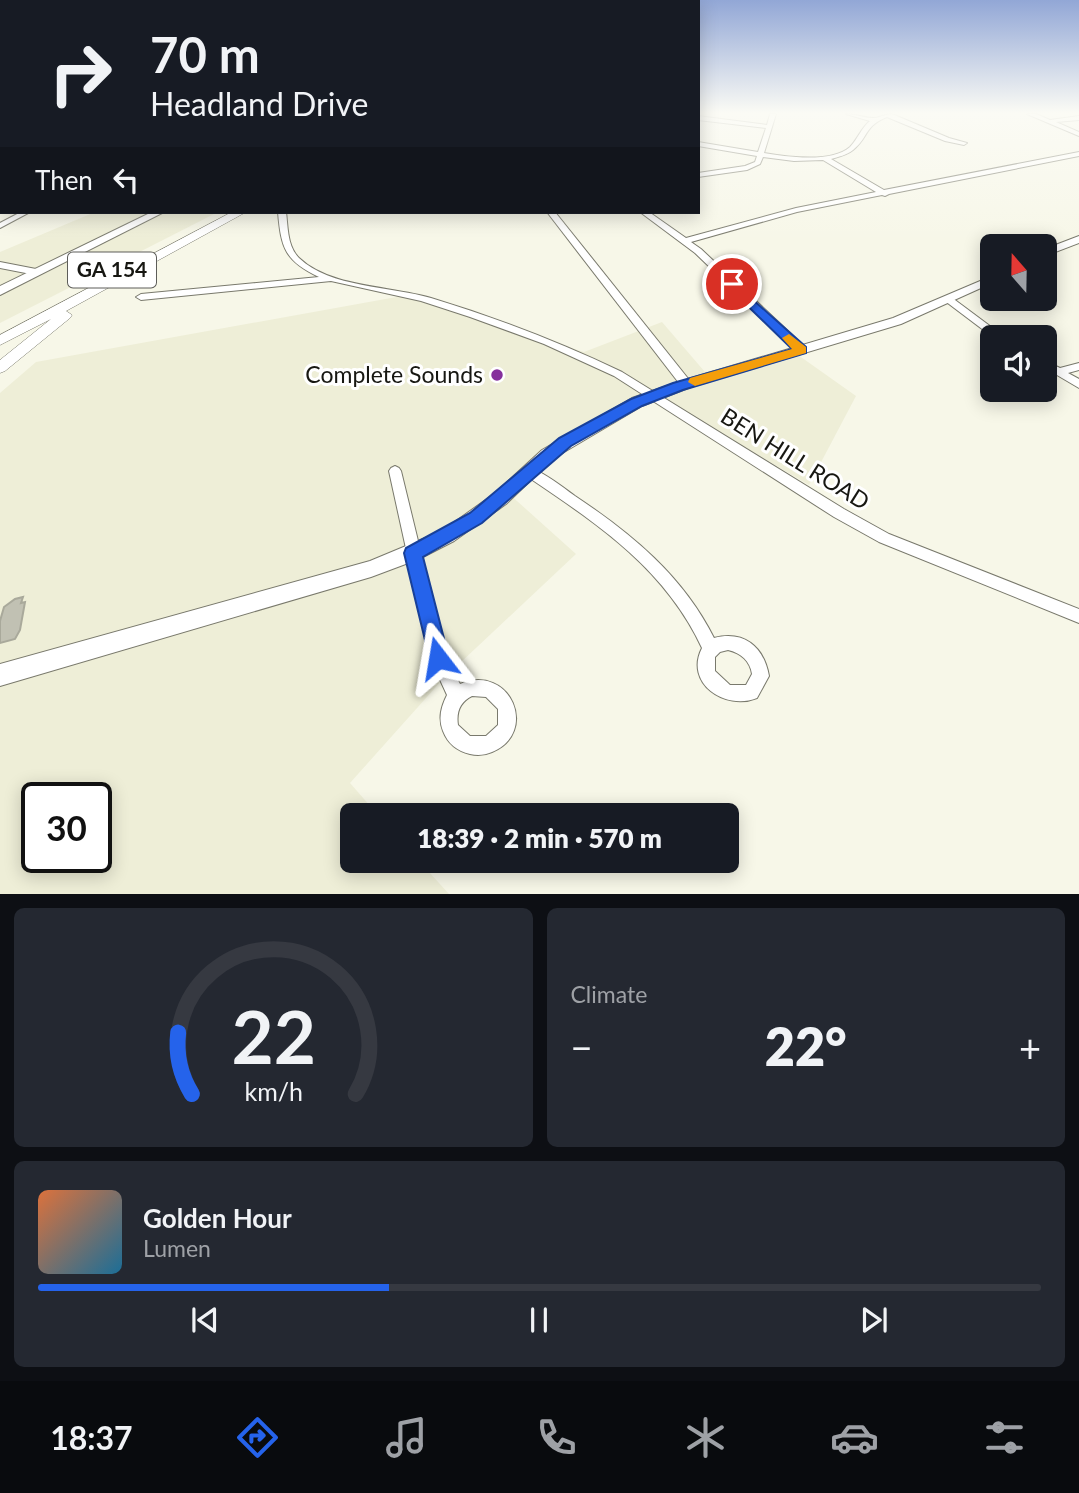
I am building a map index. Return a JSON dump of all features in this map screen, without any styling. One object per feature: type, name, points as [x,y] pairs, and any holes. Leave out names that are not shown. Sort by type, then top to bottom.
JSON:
[{"type":"highway","name":"GA 154","points":[[0,329],[219,214]]},
{"type":"highway","name":"GA 154","points":[[0,341],[236,214]]},
{"type":"highway","points":[[0,368],[72,310],[134,270]]},
{"type":"main road","points":[[0,290],[155,214]]},
{"type":"main road","points":[[1057,248],[1079,239]]},
{"type":"main road","points":[[0,675],[387,563],[413,553],[476,518],[565,442],[652,395],[897,321],[980,284]]},
{"type":"street","points":[[700,175],[753,166],[758,163],[760,156]]},
{"type":"street","points":[[803,156],[827,156]]},
{"type":"street","points":[[685,241],[796,210],[1071,156]]},
{"type":"street","points":[[823,157],[885,194]]},
{"type":"street","points":[[0,226],[22,214]]},
{"type":"street","points":[[282,214],[287,249],[295,259],[318,274],[335,279]]},
{"type":"street","points":[[553,214],[686,384]]},
{"type":"street","points":[[647,214],[685,241],[802,350]]},
{"type":"street","points":[[0,265],[36,272]]},
{"type":"street","points":[[141,297],[335,279]]},
{"type":"street","name":"BEN HILL ROAD","points":[[335,279],[422,299],[589,359],[884,538],[1079,616]]},
{"type":"street","points":[[948,299],[983,325]]},
{"type":"street","points":[[1059,372],[1079,366]]},
{"type":"street","points":[[1059,372],[1079,384]]},
{"type":"street","points":[[395,471],[438,658],[457,697]]},
{"type":"street","points":[[529,472],[581,506],[671,580],[700,621],[710,649]]},
{"type":"shaded area","points":[[90,214],[214,214],[0,323],[0,252]]},
{"type":"shaded area","points":[[402,296],[584,352],[662,322],[705,372],[791,350],[856,396],[809,485],[658,396],[596,425],[507,492],[576,554],[443,679],[350,783],[368,803],[340,803],[340,873],[430,873],[449,894],[0,894],[0,393],[36,362]]},
{"type":"building","points":[[23,597],[21,603],[25,602],[20,630],[15,639],[0,643],[0,621],[4,607]]},
{"type":"slow traffic","points":[[695,382],[802,350],[789,338]]},
{"type":"place","name":"Complete Sounds","points":[[497,375]]},
{"type":"route","points":[[438,658],[413,553],[448,536],[476,518],[565,442],[637,402],[652,395],[802,350],[732,284]]}]
